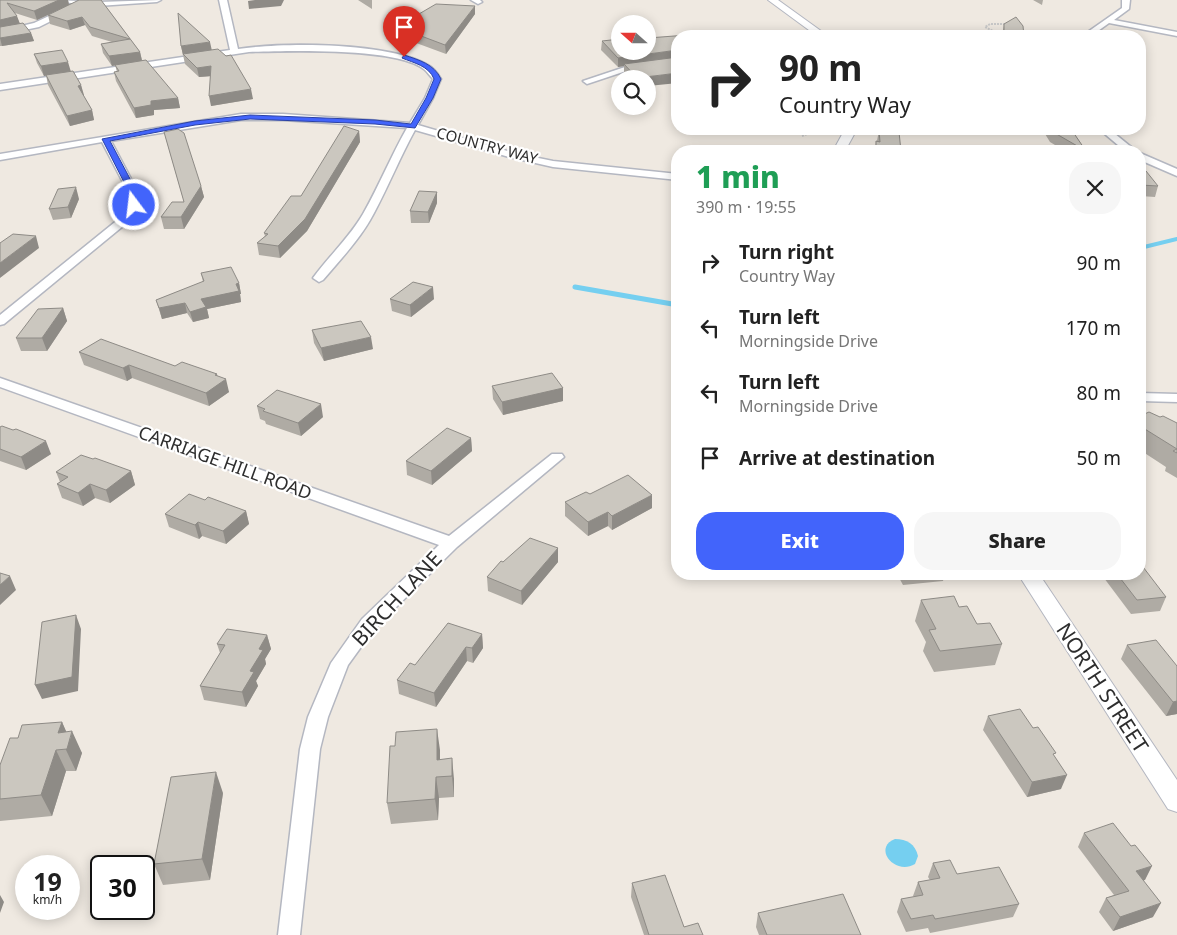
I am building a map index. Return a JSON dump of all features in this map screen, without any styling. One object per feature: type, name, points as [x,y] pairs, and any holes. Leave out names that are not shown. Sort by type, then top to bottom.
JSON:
[{"type":"street","points":[[62,0],[82,4],[157,0]]},
{"type":"street","points":[[223,0],[234,51]]},
{"type":"street","points":[[772,0],[814,30]]},
{"type":"street","points":[[1095,30],[1125,9],[1126,0]]},
{"type":"street","points":[[0,34],[41,23],[82,4]]},
{"type":"street","points":[[1108,21],[1177,34]]},
{"type":"street","points":[[0,87],[234,51],[286,49],[370,52],[396,55],[418,61],[432,69],[437,79],[429,98],[397,154],[369,212],[355,234],[319,278]]},
{"type":"street","points":[[587,81],[625,69],[671,63]]},
{"type":"street","name":"COUNTRY WAY","points":[[0,157],[201,122],[250,117],[360,121],[413,126],[512,155],[553,164],[671,176]]},
{"type":"street","points":[[1110,135],[1122,145]]},
{"type":"street","points":[[0,321],[112,231],[131,211],[135,198],[133,192],[105,139]]},
{"type":"street","points":[[1146,159],[1177,173]]},
{"type":"street","name":"CARRIAGE HILL ROAD","points":[[0,382],[450,543]]},
{"type":"street","points":[[1146,397],[1177,398]]},
{"type":"street","name":"BIRCH LANE","points":[[289,935],[310,749],[318,716],[340,663],[368,624],[450,543],[557,457]]},
{"type":"street","name":"NORTH STREET","points":[[1032,580],[1177,801]]},
{"type":"path","points":[[989,30],[985,27],[990,24],[1012,24]]},
{"type":"water","points":[[895,839],[907,841],[913,845],[918,856],[915,864],[907,867],[900,866],[894,864],[889,859],[886,854],[886,848],[888,843]]},
{"type":"building","points":[[0,0],[59,0],[34,11],[7,3],[17,16],[0,20]]},
{"type":"building","points":[[79,0],[101,0],[140,52],[109,56],[101,44],[130,39],[90,27],[82,17],[67,21],[48,15]]},
{"type":"building","points":[[436,4],[475,6],[445,45],[400,28],[400,25],[414,26],[407,21]]},
{"type":"building","points":[[178,13],[210,42],[181,46]]},
{"type":"building","points":[[1016,17],[1023,26],[1023,30],[1004,30],[1004,24]]},
{"type":"building","points":[[23,23],[31,33],[0,38],[0,27]]},
{"type":"building","points":[[671,36],[671,51],[656,53],[656,37]]},
{"type":"building","points":[[611,40],[611,51],[602,41]]},
{"type":"building","points":[[218,49],[226,56],[231,55],[251,89],[209,96],[211,66],[197,68],[183,54]]},
{"type":"building","points":[[62,50],[68,62],[41,66],[34,54]]},
{"type":"building","points":[[671,58],[671,74],[656,76],[656,70],[630,70],[624,64]]},
{"type":"building","points":[[146,60],[178,98],[151,101],[151,105],[134,108],[114,72],[119,71],[115,65]]},
{"type":"building","points":[[73,71],[81,85],[78,86],[92,110],[67,116],[46,75]]},
{"type":"building","points":[[344,126],[359,131],[305,219],[278,246],[257,243],[268,234],[264,233],[291,196],[301,196]]},
{"type":"building","points":[[178,129],[184,133],[201,186],[181,217],[161,217],[172,202],[184,202],[164,132]]},
{"type":"building","points":[[879,135],[899,135],[900,145],[876,145],[876,141],[880,142]]},
{"type":"building","points":[[1058,135],[1075,135],[1082,145],[1076,145]]},
{"type":"building","points":[[1146,171],[1158,186],[1146,185]]},
{"type":"building","points":[[76,187],[68,207],[49,209],[58,189]]},
{"type":"building","points":[[419,191],[437,192],[428,212],[410,211]]},
{"type":"building","points":[[13,234],[36,236],[0,263],[0,243]]},
{"type":"building","points":[[231,267],[239,283],[236,284],[239,291],[201,299],[206,307],[190,312],[185,303],[159,308],[156,300],[204,281],[201,273]]},
{"type":"building","points":[[413,282],[433,287],[410,305],[390,299]]},
{"type":"building","points":[[63,308],[42,338],[16,338],[38,309]]},
{"type":"building","points":[[361,321],[371,337],[321,348],[312,330]]},
{"type":"building","points":[[101,339],[175,366],[182,362],[226,379],[206,393],[129,365],[123,368],[79,352]]},
{"type":"building","points":[[552,373],[563,388],[502,402],[492,386]]},
{"type":"building","points":[[277,390],[321,404],[298,423],[263,411],[265,409],[257,406]]},
{"type":"building","points":[[1149,412],[1160,417],[1163,416],[1177,423],[1177,449],[1146,430],[1146,413]]},
{"type":"building","points":[[0,427],[13,430],[16,429],[46,441],[21,457],[0,449]]},
{"type":"building","points":[[447,428],[471,438],[431,471],[406,461]]},
{"type":"building","points":[[81,455],[131,471],[106,490],[90,484],[78,493],[57,484],[68,477],[56,472]]},
{"type":"building","points":[[628,475],[652,495],[612,516],[608,512],[588,522],[565,502],[586,492],[590,494]]},
{"type":"building","points":[[189,494],[205,500],[208,497],[246,511],[223,531],[198,522],[195,525],[165,514]]},
{"type":"building","points":[[530,538],[558,548],[521,591],[487,577],[501,561],[503,562]]},
{"type":"building","points":[[1146,571],[1166,597],[1137,600],[1122,580],[1146,580]]},
{"type":"building","points":[[0,573],[10,576],[0,585]]},
{"type":"building","points":[[954,596],[959,607],[967,606],[977,624],[990,623],[1002,644],[940,651],[929,630],[936,629],[921,600]]},
{"type":"building","points":[[76,615],[72,677],[35,685],[42,622]]},
{"type":"building","points":[[448,623],[482,634],[472,648],[466,647],[434,693],[397,680],[410,663],[415,665]]},
{"type":"building","points":[[227,629],[267,635],[259,649],[263,650],[250,671],[254,672],[242,692],[200,686],[225,645],[217,644]]},
{"type":"building","points":[[1156,640],[1177,666],[1177,701],[1173,702],[1127,645]]},
{"type":"building","points":[[1020,709],[1033,728],[1038,727],[1056,753],[1053,754],[1067,775],[1032,782],[988,716]]},
{"type":"building","points":[[62,722],[58,733],[72,731],[67,749],[56,750],[41,795],[0,799],[0,765],[10,738],[18,738],[22,725]]},
{"type":"building","points":[[437,729],[437,760],[452,758],[452,776],[436,777],[435,799],[387,803],[390,746],[395,746],[396,732]]},
{"type":"building","points":[[216,772],[202,859],[155,864],[155,859],[171,777]]},
{"type":"building","points":[[1113,823],[1131,846],[1135,845],[1152,866],[1136,871],[1161,903],[1120,917],[1106,898],[1129,891],[1084,833]]},
{"type":"building","points":[[950,860],[957,874],[999,867],[1019,904],[935,919],[933,915],[911,919],[901,899],[923,895],[918,882],[940,878],[933,863]]},
{"type":"building","points":[[665,875],[684,927],[698,923],[703,935],[649,935],[632,883]]},
{"type":"building","points":[[843,894],[861,935],[767,935],[758,913]]},
{"type":"waterway","points":[[1146,247],[1177,239]]},
{"type":"waterway","points":[[575,287],[671,304]]},
{"type":"route","points":[[134,205],[135,198],[133,192],[105,139],[195,123],[250,117],[304,118],[413,126],[429,98],[437,79],[432,69],[428,66],[404,57]]}]
